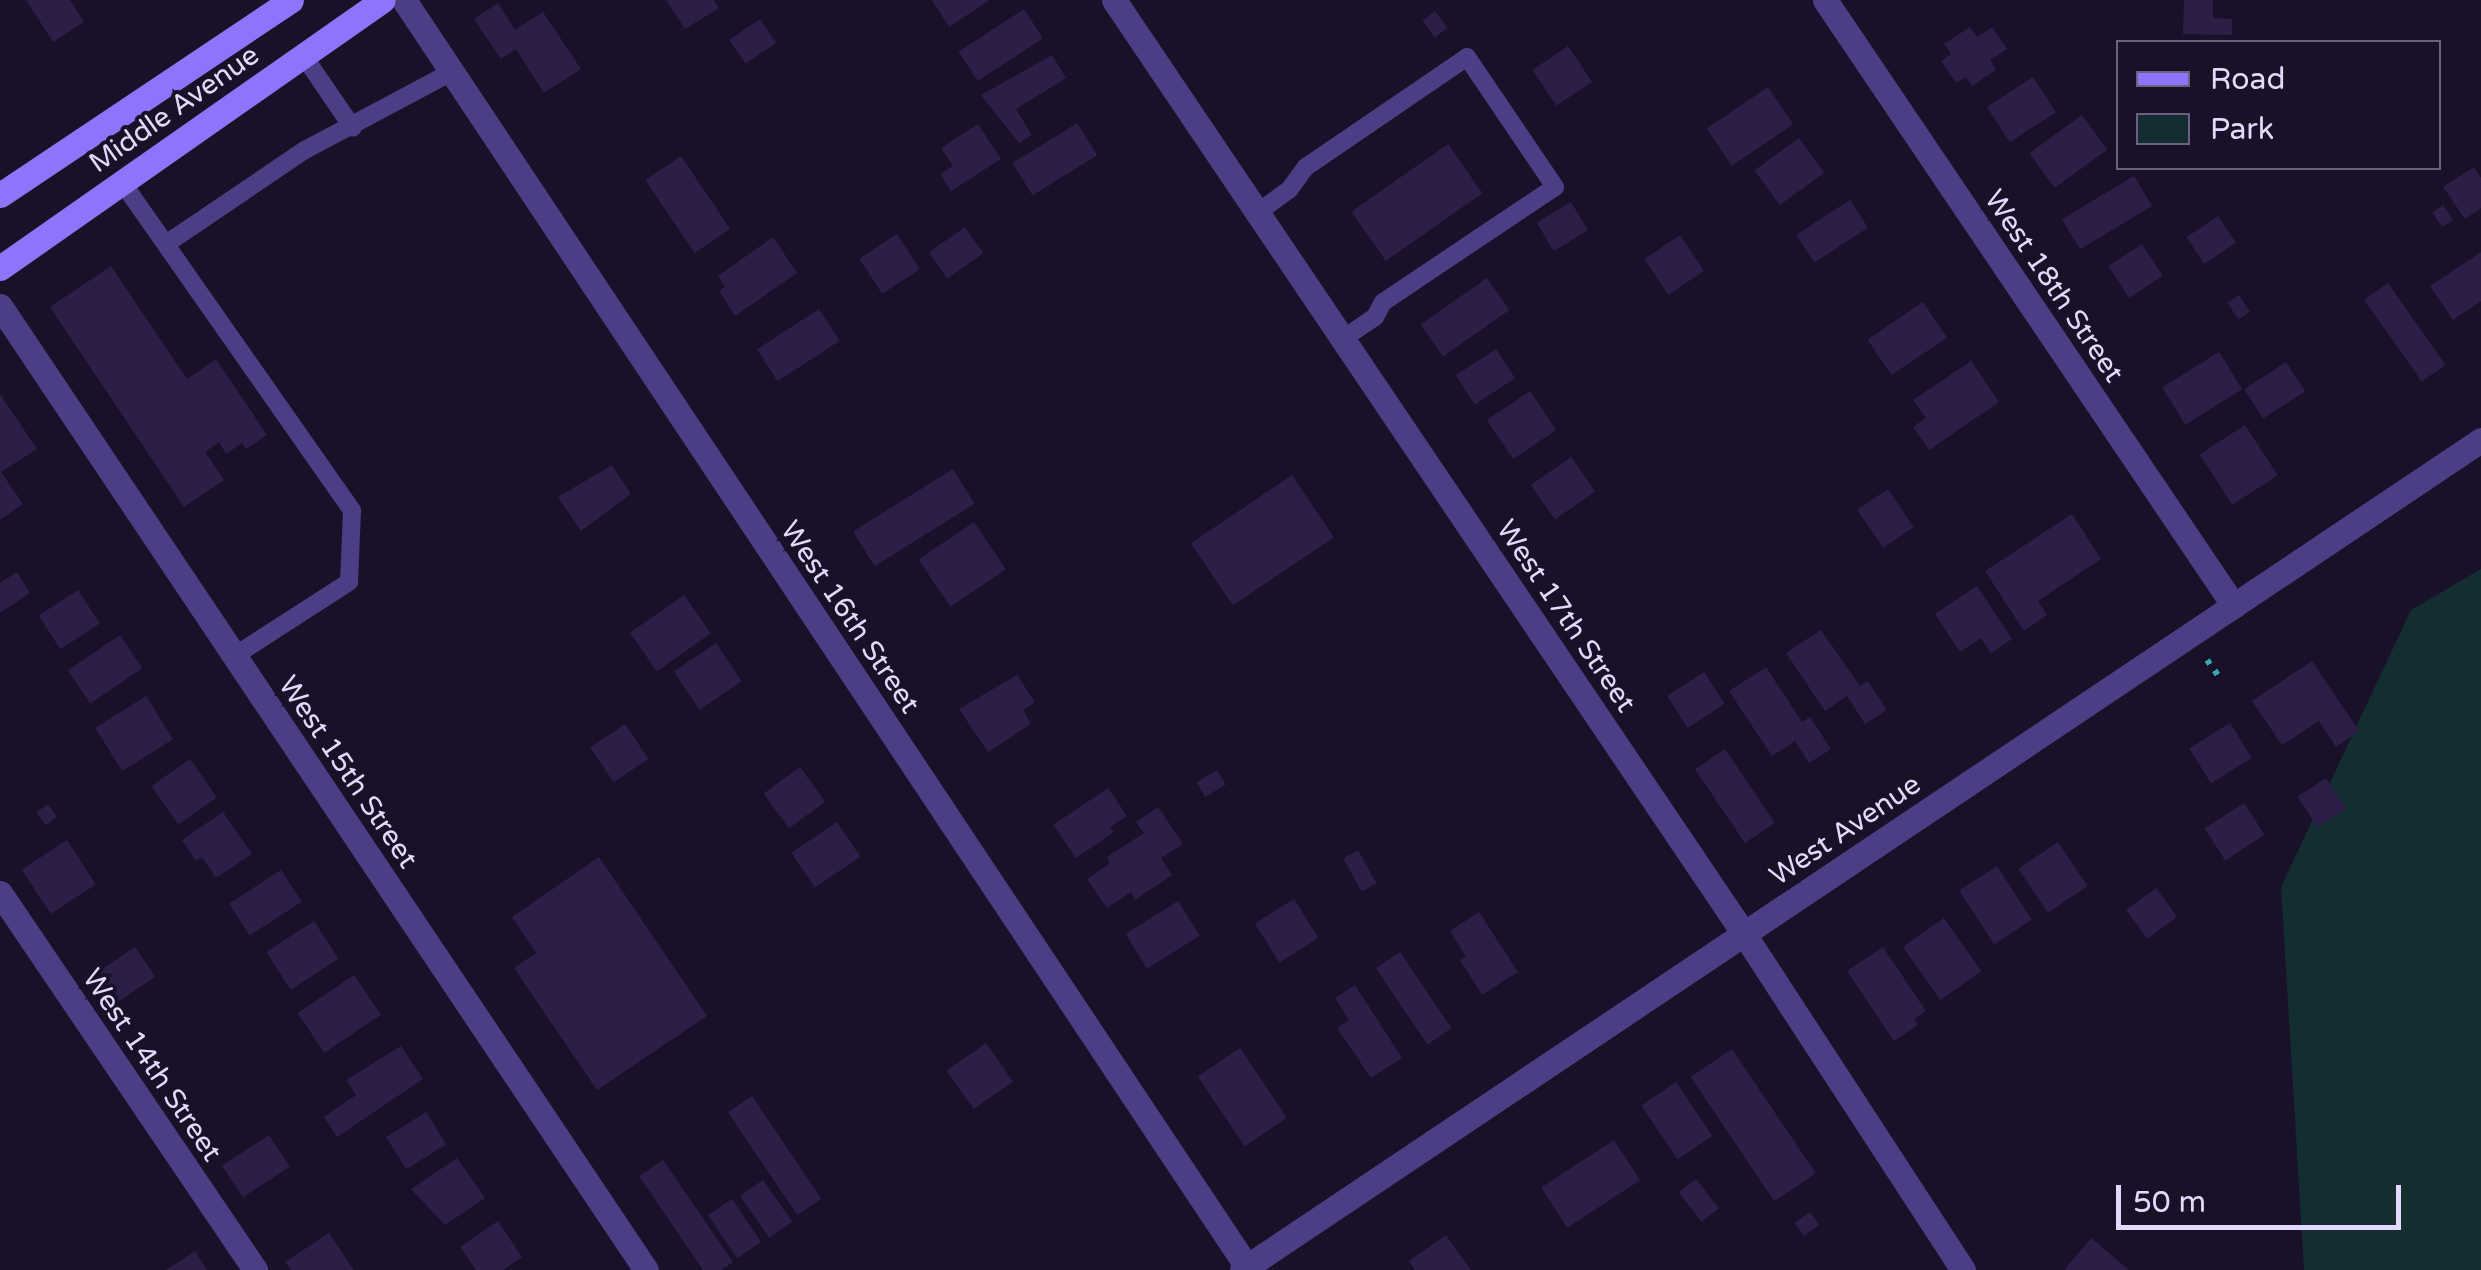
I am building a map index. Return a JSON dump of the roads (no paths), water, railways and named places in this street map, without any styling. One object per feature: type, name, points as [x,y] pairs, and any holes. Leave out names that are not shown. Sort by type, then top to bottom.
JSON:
[{"type":"main road","name":"Middle Avenue","points":[[0,195],[291,0]]},
{"type":"main road","name":"Middle Avenue","points":[[0,268],[383,0]]},
{"type":"street","name":"West 16th Street","points":[[404,0],[1246,1269]]},
{"type":"street","name":"West 17th Street","points":[[1114,0],[1744,934],[1963,1270]]},
{"type":"street","name":"West 18th Street","points":[[1825,0],[2234,606]]},
{"type":"street","name":"West 15th Street","points":[[0,306],[646,1270]]},
{"type":"street","name":"West Avenue","points":[[1246,1269],[2481,440]]},
{"type":"street","name":"West 14th Street","points":[[0,893],[255,1270]]},
{"type":"lane","points":[[304,56],[353,128]]},
{"type":"lane","points":[[1257,213],[1289,190],[1306,166],[1467,57],[1555,187],[1383,302],[1375,316],[1342,338]]},
{"type":"lane","points":[[166,244],[305,150],[353,128],[452,72]]},
{"type":"lane","points":[[122,182],[352,510],[349,582],[234,656]]}]
